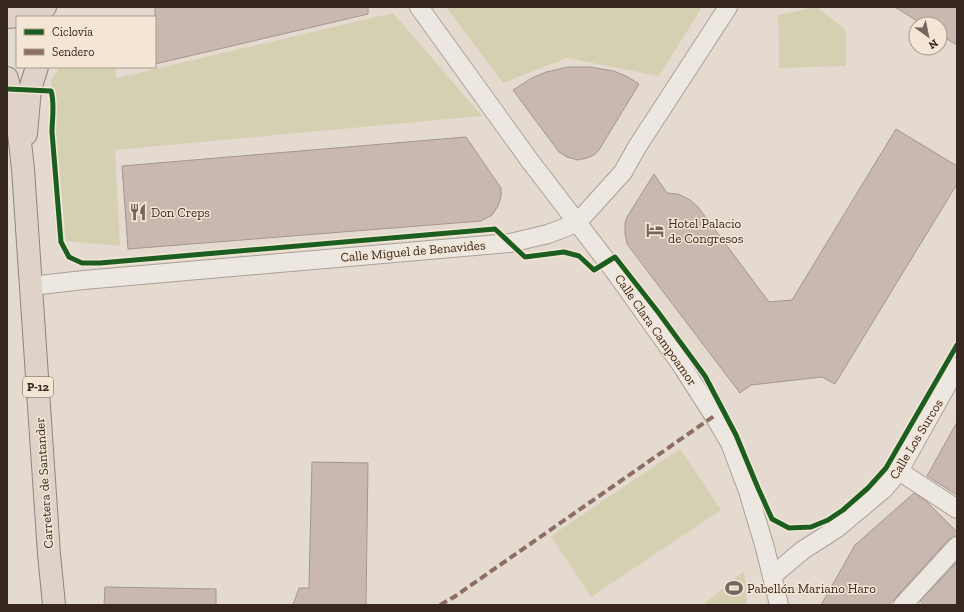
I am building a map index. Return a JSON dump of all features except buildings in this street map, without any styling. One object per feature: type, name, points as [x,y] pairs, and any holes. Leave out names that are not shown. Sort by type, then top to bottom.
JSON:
[{"type":"highway","points":[[22,16],[39,11],[45,7]]},
{"type":"highway","points":[[23,169],[30,89],[37,68]]},
{"type":"highway","points":[[7,78],[18,124],[23,169]]},
{"type":"highway","name":"Carretera de Santander","points":[[23,169],[49,554],[54,605]]},
{"type":"street","name":"Calle Clara Campoamor","points":[[419,7],[577,223],[607,261],[680,363],[730,443],[748,491],[780,605]]},
{"type":"street","name":"Calle Miguel de Benavides","points":[[31,286],[84,280],[510,243],[548,234],[577,223],[623,172],[637,147],[728,7]]},
{"type":"street","name":"Calle Los Surcos","points":[[772,576],[803,550],[836,529],[886,488],[899,470],[957,367]]},
{"type":"street","points":[[899,470],[957,509]]},
{"type":"street","points":[[902,605],[957,546]]},
{"type":"shaded area","points":[[446,7],[702,7],[659,76],[567,58],[503,83]]},
{"type":"shaded area","points":[[817,7],[846,30],[846,66],[779,68],[778,15]]},
{"type":"shaded area","points":[[393,13],[482,116],[115,150],[120,246],[66,241],[51,80],[59,68],[115,68],[117,78]]},
{"type":"shaded area","points":[[680,449],[721,510],[591,597],[551,536]]},
{"type":"shaded area","name":"Pabellón Mariano Haro","points":[[744,571],[747,605],[703,605]]},
{"type":"marked path","points":[[440,605],[454,597],[714,416]]},
{"type":"cycle path","points":[[7,89],[51,91],[53,106],[52,132],[61,242],[69,257],[82,263],[100,263],[495,229],[525,257],[564,252],[579,256],[594,270],[615,257],[705,376],[736,435],[772,519],[789,528],[811,527],[828,520],[843,510],[868,488],[886,468],[957,345]]},
{"type":"place","name":"Don Creps","points":[[138,212]]},
{"type":"place","name":"Hotel Palacio de Congresos","points":[[655,230]]},
{"type":"place","name":"Pabellón Mariano Haro","points":[[734,588]]}]
